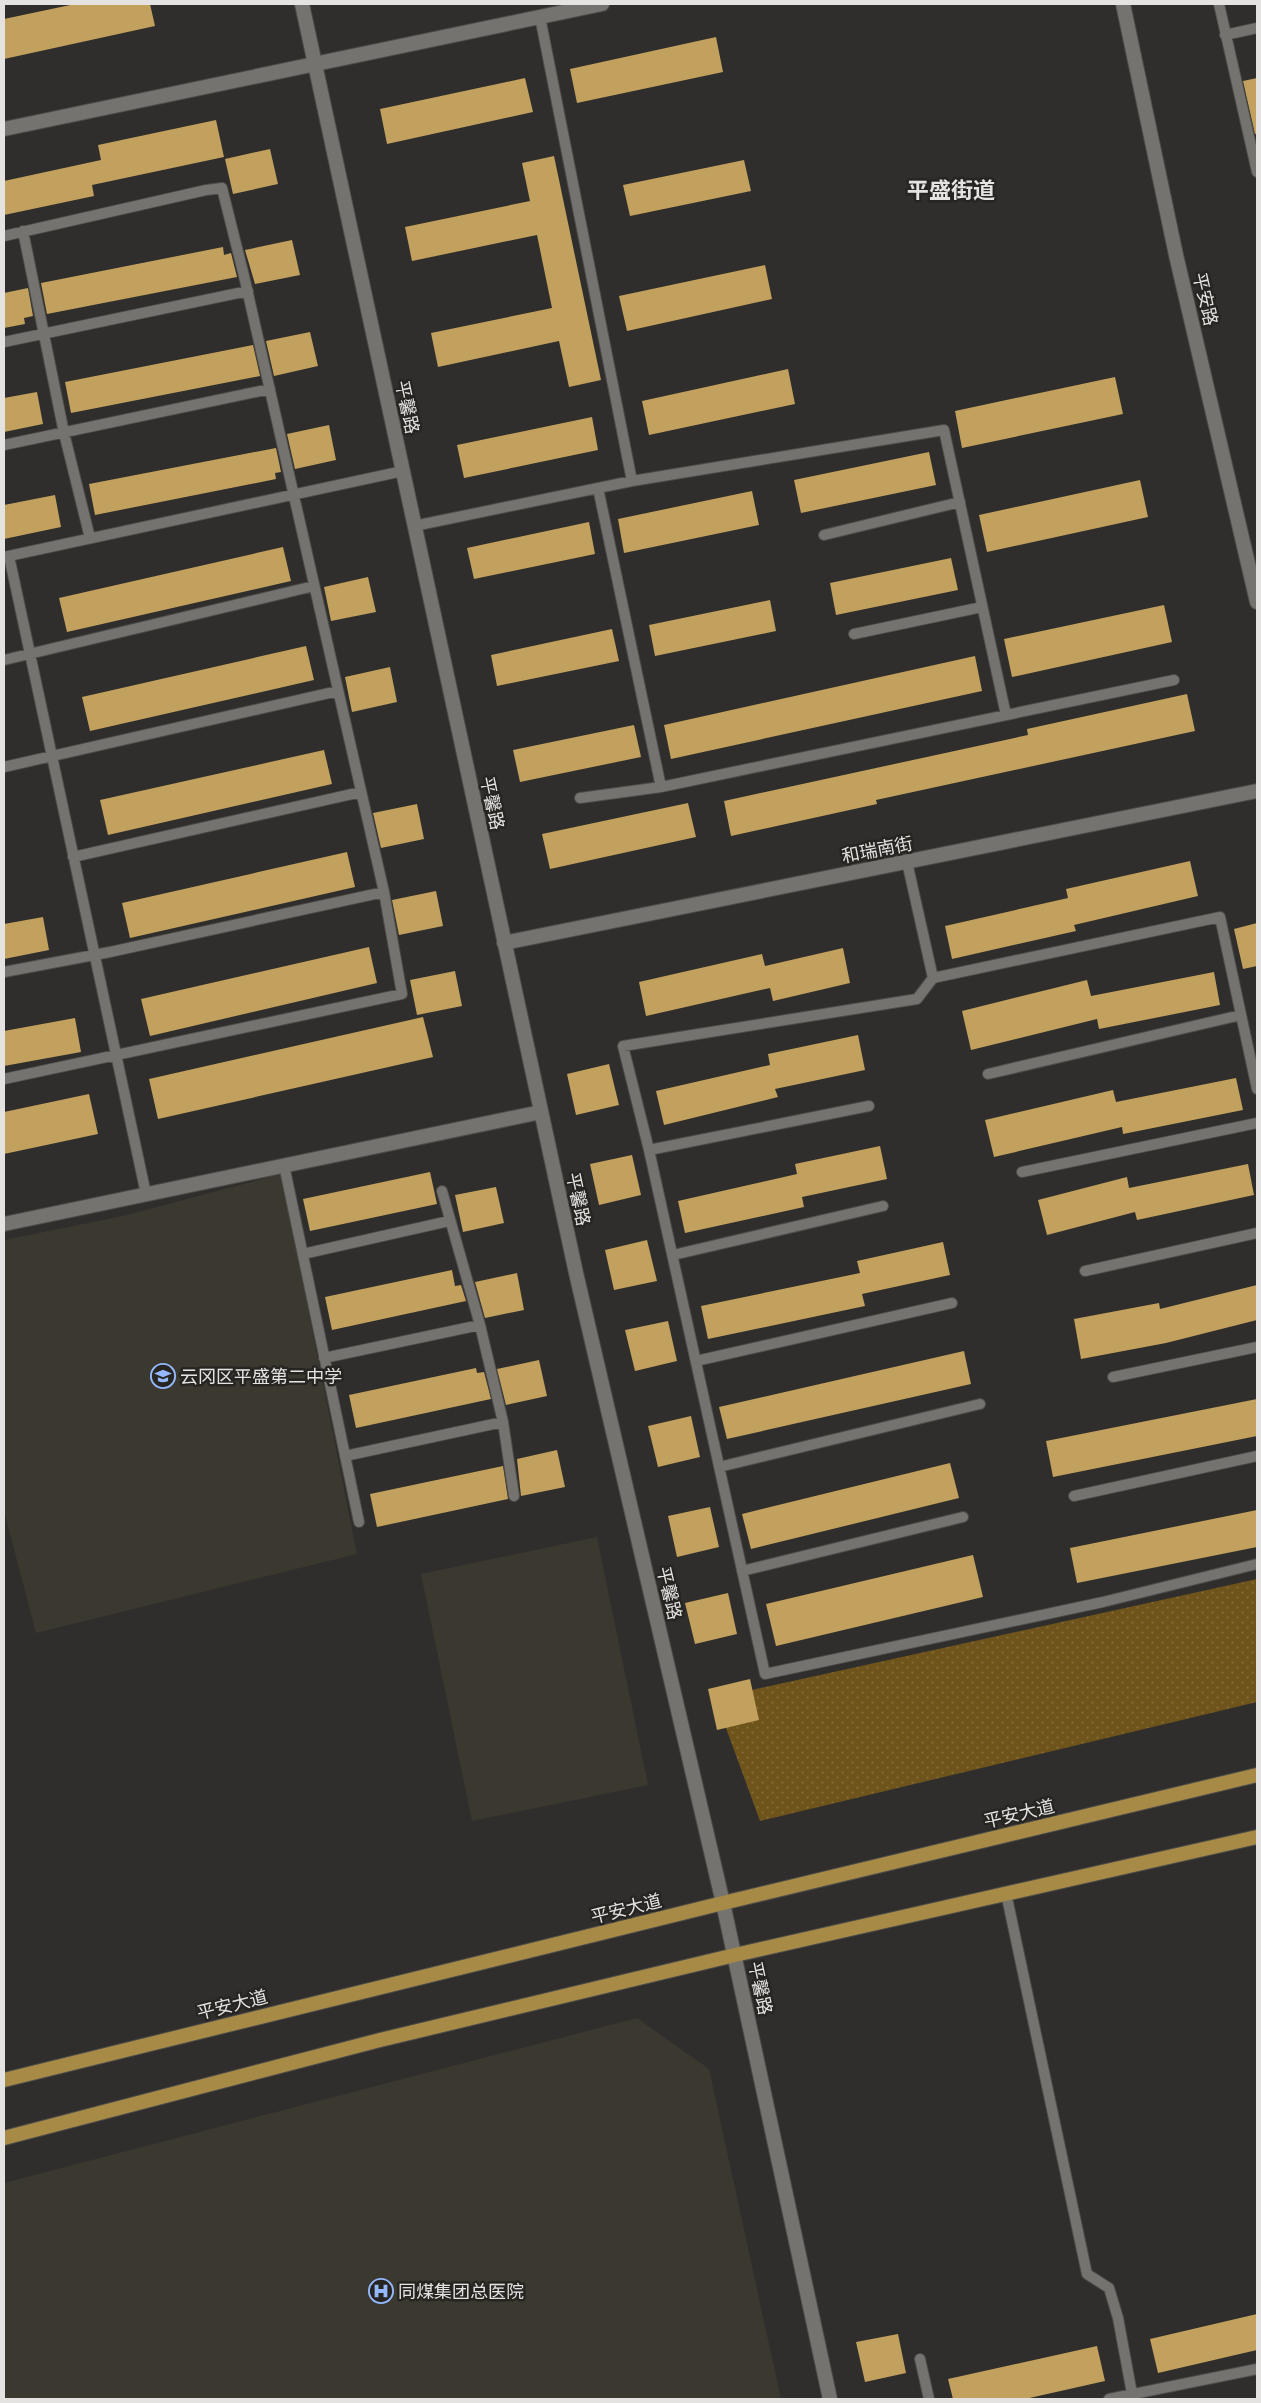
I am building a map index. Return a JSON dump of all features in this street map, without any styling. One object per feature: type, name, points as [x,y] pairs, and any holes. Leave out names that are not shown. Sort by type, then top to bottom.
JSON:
[{"type":"main road","name":"平安大道","points":[[4,2080],[723,1903],[1257,1775]]},
{"type":"main road","points":[[4,2138],[380,2040],[734,1955],[1257,1837]]},
{"type":"street","name":"平馨路","points":[[302,4],[578,1282],[723,1903],[830,2399]]},
{"type":"street","points":[[4,129],[602,4]]},
{"type":"street","name":"平安路","points":[[1123,4],[1176,255],[1257,602]]},
{"type":"street","name":"和瑞南街","points":[[504,943],[1257,791]]},
{"type":"street","points":[[4,1224],[541,1112]]},
{"type":"lane","points":[[1219,4],[1257,172]]},
{"type":"lane","points":[[540,17],[632,481]]},
{"type":"lane","points":[[1225,35],[1257,28]]},
{"type":"lane","points":[[4,236],[222,188],[248,291],[384,892],[402,994],[4,1080]]},
{"type":"lane","points":[[24,231],[64,433],[90,538]]},
{"type":"lane","points":[[4,342],[248,291]]},
{"type":"lane","points":[[4,445],[270,389]]},
{"type":"lane","points":[[414,526],[632,481],[944,430],[1006,715]]},
{"type":"lane","points":[[146,1194],[30,655],[6,557],[402,471]]},
{"type":"lane","points":[[598,488],[661,787]]},
{"type":"lane","points":[[824,535],[960,502]]},
{"type":"lane","points":[[4,660],[314,586]]},
{"type":"lane","points":[[854,634],[982,607]]},
{"type":"lane","points":[[580,798],[661,787],[1174,680]]},
{"type":"lane","points":[[4,767],[338,691]]},
{"type":"lane","points":[[73,857],[361,792]]},
{"type":"lane","points":[[907,862],[933,978]]},
{"type":"lane","points":[[4,972],[94,955],[384,892]]},
{"type":"lane","points":[[1257,1089],[1220,917],[933,978],[917,999],[623,1046],[673,1255],[765,1674],[1103,1602],[1257,1564]]},
{"type":"lane","points":[[988,1074],[1241,1015]]},
{"type":"lane","points":[[649,1150],[870,1106]]},
{"type":"lane","points":[[1022,1172],[1257,1123]]},
{"type":"lane","points":[[284,1165],[359,1522]]},
{"type":"lane","points":[[442,1192],[480,1325],[503,1422],[514,1496]]},
{"type":"lane","points":[[673,1255],[883,1206]]},
{"type":"lane","points":[[303,1254],[449,1221]]},
{"type":"lane","points":[[1085,1272],[1257,1233]]},
{"type":"lane","points":[[696,1361],[952,1303]]},
{"type":"lane","points":[[324,1358],[480,1325]]},
{"type":"lane","points":[[1113,1377],[1257,1347]]},
{"type":"lane","points":[[719,1467],[980,1404]]},
{"type":"lane","points":[[345,1456],[503,1422]]},
{"type":"lane","points":[[1074,1496],[1257,1456]]},
{"type":"lane","points":[[742,1571],[963,1518]]},
{"type":"lane","points":[[1006,1893],[1088,2274],[1109,2288],[1118,2318],[1132,2397]]},
{"type":"lane","points":[[920,2359],[928,2399]]},
{"type":"lane","points":[[1109,2399],[1132,2397],[1257,2369]]},
{"type":"shaded area","name":"云冈区平盛第二中学","points":[[281,1174],[357,1554],[36,1633],[4,1511],[4,1240],[123,1216]]},
{"type":"shaded area","points":[[597,1537],[648,1785],[472,1821],[421,1574]]},
{"type":"shaded area","points":[[1257,1579],[1257,1702],[760,1821],[715,1698]]},
{"type":"shaded area","name":"同煤集团总医院","points":[[637,2018],[709,2069],[781,2399],[4,2399],[4,2183]]},
{"type":"building","points":[[75,4],[150,4],[155,26],[4,59],[4,19]]},
{"type":"building","points":[[716,37],[723,72],[577,103],[570,69]]},
{"type":"building","points":[[525,78],[533,112],[387,144],[380,109]]},
{"type":"building","points":[[1257,78],[1257,134],[1255,134],[1243,81]]},
{"type":"building","points":[[216,120],[224,157],[92,185],[94,196],[4,215],[4,181],[101,160],[98,145]]},
{"type":"building","points":[[270,149],[278,184],[233,194],[225,159]]},
{"type":"building","points":[[554,156],[601,380],[569,387],[559,341],[438,367],[431,333],[552,308],[537,235],[412,261],[405,227],[530,201],[522,163]]},
{"type":"building","points":[[744,160],[751,191],[630,216],[623,185]]},
{"type":"building","points":[[292,240],[300,275],[255,284],[245,250]]},
{"type":"building","points":[[223,247],[224,255],[231,253],[237,277],[47,314],[41,283]]},
{"type":"building","points":[[765,265],[772,299],[627,331],[619,296]]},
{"type":"building","points":[[28,288],[33,316],[24,318],[25,324],[4,328],[4,293]]},
{"type":"building","points":[[310,332],[318,366],[274,376],[266,341]]},
{"type":"building","points":[[253,345],[260,376],[71,413],[65,382]]},
{"type":"building","points":[[788,369],[795,404],[649,435],[642,401]]},
{"type":"building","points":[[1115,377],[1123,414],[962,448],[955,411]]},
{"type":"building","points":[[37,392],[43,424],[4,432],[4,398]]},
{"type":"building","points":[[592,417],[598,450],[464,478],[457,445]]},
{"type":"building","points":[[329,425],[336,460],[295,469],[287,434]]},
{"type":"building","points":[[276,448],[281,472],[275,473],[276,479],[95,515],[89,484]]},
{"type":"building","points":[[929,452],[936,485],[801,513],[794,480]]},
{"type":"building","points":[[1140,480],[1148,517],[987,552],[979,515]]},
{"type":"building","points":[[752,491],[759,525],[624,553],[618,519]]},
{"type":"building","points":[[55,495],[61,527],[4,539],[4,505]]},
{"type":"building","points":[[589,522],[595,554],[474,579],[467,548]]},
{"type":"building","points":[[283,547],[291,581],[67,632],[59,598]]},
{"type":"building","points":[[951,558],[958,590],[836,615],[830,583]]},
{"type":"building","points":[[368,577],[376,612],[331,621],[324,587]]},
{"type":"building","points":[[770,600],[776,631],[655,656],[649,625]]},
{"type":"building","points":[[1164,605],[1172,642],[1012,677],[1004,639]]},
{"type":"building","points":[[612,629],[619,661],[497,686],[491,655]]},
{"type":"building","points":[[306,646],[314,680],[90,731],[82,697]]},
{"type":"building","points":[[975,656],[982,691],[671,759],[664,725]]},
{"type":"building","points":[[390,667],[397,702],[352,712],[345,677]]},
{"type":"building","points":[[1187,694],[1195,731],[876,800],[877,804],[731,836],[724,801],[1028,735],[1027,729]]},
{"type":"building","points":[[634,725],[641,757],[520,782],[513,750]]},
{"type":"building","points":[[324,750],[332,784],[108,835],[100,800]]},
{"type":"building","points":[[688,803],[696,837],[550,869],[542,834]]},
{"type":"building","points":[[417,804],[424,839],[381,848],[373,813]]},
{"type":"building","points":[[347,852],[355,887],[130,938],[122,903]]},
{"type":"building","points":[[1190,861],[1198,896],[1074,925],[1076,931],[952,959],[945,926],[1068,898],[1066,889]]},
{"type":"building","points":[[436,891],[443,926],[399,935],[392,900]]},
{"type":"building","points":[[43,917],[49,950],[4,959],[4,924]]},
{"type":"building","points":[[1257,923],[1257,966],[1243,969],[1234,929]]},
{"type":"building","points":[[369,947],[377,983],[150,1036],[141,999]]},
{"type":"building","points":[[843,948],[850,983],[773,1001],[770,988],[646,1016],[639,982],[762,954],[765,966]]},
{"type":"building","points":[[455,971],[462,1006],[417,1015],[410,980]]},
{"type":"building","points":[[1214,972],[1220,1005],[1099,1029],[1097,1019],[971,1050],[962,1011],[1087,980],[1091,996]]},
{"type":"building","points":[[423,1017],[433,1057],[158,1119],[149,1079]]},
{"type":"building","points":[[75,1018],[81,1052],[4,1066],[4,1031]]},
{"type":"building","points":[[858,1035],[865,1070],[775,1089],[778,1097],[664,1125],[656,1091],[770,1065],[768,1054]]},
{"type":"building","points":[[609,1064],[619,1105],[576,1115],[567,1074]]},
{"type":"building","points":[[1236,1078],[1243,1110],[1123,1134],[1122,1127],[994,1157],[985,1120],[1113,1090],[1116,1102]]},
{"type":"building","points":[[89,1094],[98,1134],[4,1154],[4,1112]]},
{"type":"building","points":[[880,1146],[887,1179],[802,1197],[804,1207],[685,1233],[678,1201],[797,1174],[795,1164]]},
{"type":"building","points":[[632,1155],[641,1195],[599,1205],[590,1164]]},
{"type":"building","points":[[1248,1164],[1254,1195],[1137,1220],[1135,1212],[1047,1235],[1038,1200],[1127,1177],[1129,1188]]},
{"type":"building","points":[[430,1172],[437,1204],[310,1231],[303,1199]]},
{"type":"building","points":[[496,1187],[504,1223],[463,1232],[455,1195]]},
{"type":"building","points":[[647,1240],[657,1281],[614,1290],[605,1250]]},
{"type":"building","points":[[943,1242],[950,1275],[862,1294],[865,1306],[708,1339],[701,1306],[860,1273],[857,1261]]},
{"type":"building","points":[[452,1270],[455,1286],[461,1285],[466,1301],[332,1330],[325,1297]]},
{"type":"building","points":[[517,1273],[524,1310],[485,1318],[475,1282]]},
{"type":"building","points":[[1257,1285],[1257,1320],[1166,1343],[1081,1359],[1074,1319],[1159,1303],[1160,1309]]},
{"type":"building","points":[[668,1321],[677,1361],[635,1371],[625,1330]]},
{"type":"building","points":[[964,1351],[971,1384],[727,1439],[719,1407]]},
{"type":"building","points":[[539,1360],[547,1396],[506,1405],[497,1369]]},
{"type":"building","points":[[476,1368],[477,1373],[484,1372],[491,1399],[356,1428],[349,1395]]},
{"type":"building","points":[[1257,1399],[1257,1436],[1053,1477],[1046,1441]]},
{"type":"building","points":[[691,1416],[700,1457],[658,1467],[648,1426]]},
{"type":"building","points":[[557,1450],[565,1487],[521,1496],[517,1459]]},
{"type":"building","points":[[950,1463],[959,1498],[751,1549],[742,1514]]},
{"type":"building","points":[[503,1466],[508,1499],[377,1527],[370,1494]]},
{"type":"building","points":[[710,1507],[719,1547],[677,1557],[668,1516]]},
{"type":"building","points":[[1257,1510],[1257,1547],[1077,1583],[1070,1548]]},
{"type":"building","points":[[973,1555],[983,1597],[776,1646],[766,1604]]},
{"type":"building","points":[[728,1593],[737,1634],[695,1644],[685,1603]]},
{"type":"building","points":[[750,1679],[759,1720],[717,1730],[708,1689]]},
{"type":"building","points":[[1257,2314],[1257,2350],[1158,2373],[1150,2339]]},
{"type":"building","points":[[898,2334],[906,2373],[865,2382],[856,2342]]},
{"type":"building","points":[[1097,2346],[1105,2381],[1025,2399],[953,2399],[948,2379]]},
{"type":"place","name":"云冈区平盛第二中学","points":[[163,1376]]},
{"type":"place","name":"同煤集团总医院","points":[[381,2291]]},
{"type":"district","name":"平盛街道","points":[[951,189]]}]
